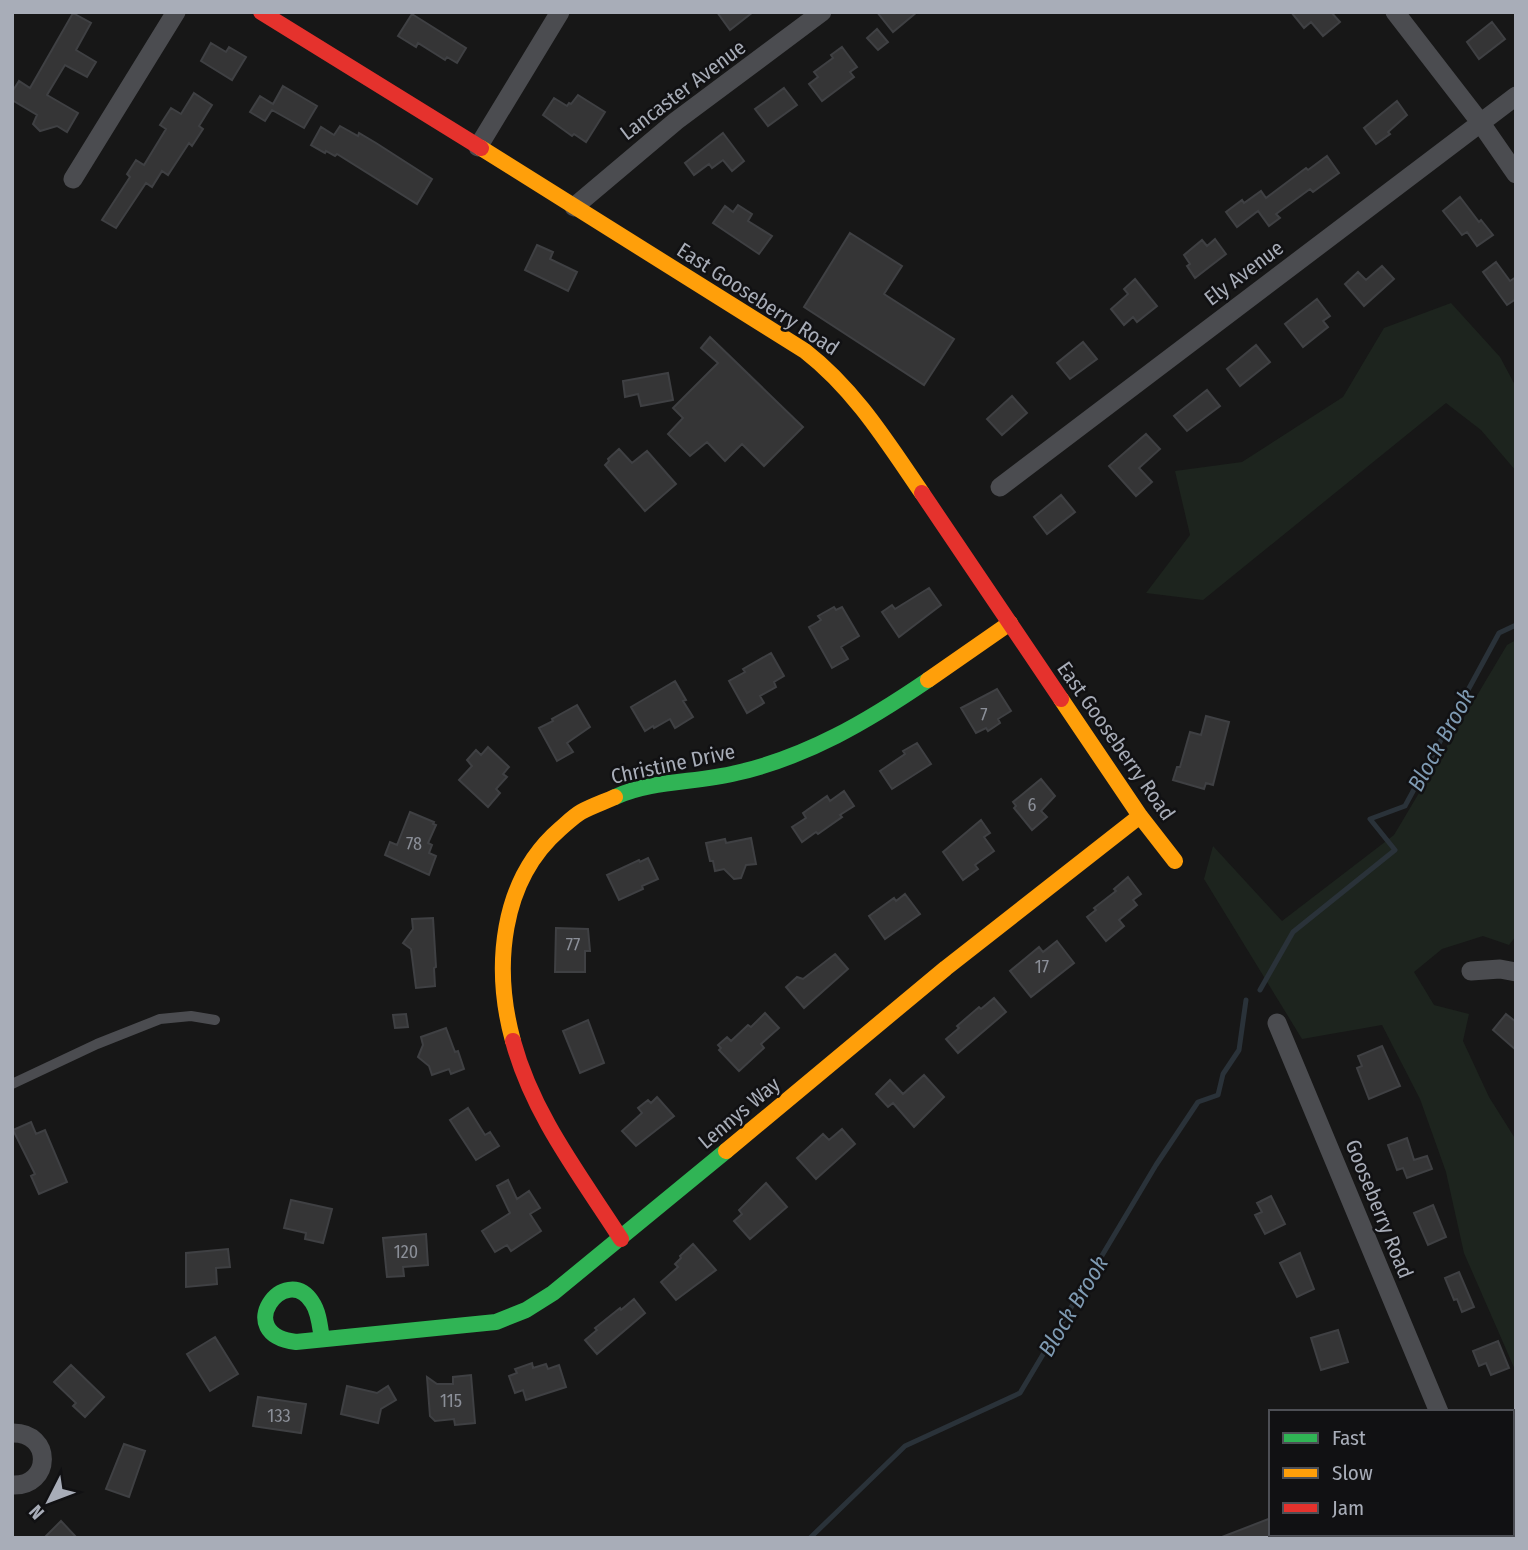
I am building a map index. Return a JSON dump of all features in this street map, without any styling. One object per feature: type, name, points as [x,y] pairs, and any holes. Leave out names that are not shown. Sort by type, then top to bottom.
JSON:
[{"type":"street","points":[[74,179],[176,12]]},
{"type":"street","name":"East Gooseberry Road","points":[[261,12],[794,343],[830,370],[872,420],[1140,816],[1175,861]]},
{"type":"street","points":[[478,147],[560,12]]},
{"type":"street","name":"Lancaster Avenue","points":[[574,207],[676,121],[822,12]]},
{"type":"street","points":[[1395,12],[1480,122],[1516,174]]},
{"type":"street","name":"Ely Avenue","points":[[1000,487],[1516,96]]},
{"type":"street","name":"Christine Drive","points":[[621,1239],[540,1113],[513,1047],[503,1000],[501,952],[510,904],[528,866],[555,832],[590,807],[629,790],[731,774],[809,750],[887,707],[1010,623]]},
{"type":"street","name":"Lennys Way","points":[[322,1339],[478,1325],[510,1318],[542,1301],[621,1239],[946,968],[1140,816]]},
{"type":"street","points":[[1471,971],[1500,969],[1516,972]]},
{"type":"street","name":"Gooseberry Road","points":[[1277,1023],[1437,1410]]},
{"type":"street","points":[[12,1433],[27,1434],[36,1441],[43,1463],[30,1481],[12,1485]]},
{"type":"lane","points":[[12,1084],[97,1044],[160,1019],[191,1016],[215,1020]]},
{"type":"shaded area","points":[[1451,303],[1500,357],[1516,387],[1516,471],[1481,430],[1446,403],[1203,600],[1146,593],[1190,535],[1175,471],[1242,462],[1343,397],[1384,328]]},
{"type":"shaded area","points":[[1516,640],[1516,936],[1509,945],[1483,936],[1442,949],[1414,972],[1434,1005],[1469,1014],[1463,1041],[1489,1097],[1516,1140],[1516,1372],[1464,1253],[1446,1172],[1420,1099],[1382,1025],[1302,1039],[1204,879],[1213,846],[1282,921],[1394,835],[1507,645]]},
{"type":"building","points":[[717,12],[753,12],[730,30]]},
{"type":"building","points":[[877,12],[917,12],[893,32]]},
{"type":"building","points":[[1291,12],[1331,12],[1340,22],[1323,36],[1311,22],[1304,28]]},
{"type":"building","points":[[73,13],[91,23],[76,50],[96,62],[87,77],[65,65],[47,95],[78,113],[67,132],[57,126],[40,131],[33,124],[37,115],[12,100],[12,92],[19,81],[30,88]]},
{"type":"building","points":[[412,14],[466,48],[457,63],[447,57],[445,60],[418,43],[416,47],[398,36]]},
{"type":"building","points":[[1492,22],[1505,39],[1479,59],[1467,42]]},
{"type":"building","points":[[877,29],[888,42],[878,50],[867,38]]},
{"type":"building","points":[[211,43],[226,52],[229,47],[246,57],[232,80],[201,61]]},
{"type":"building","points":[[842,47],[857,67],[850,72],[854,77],[822,101],[809,84],[818,77],[814,72],[833,58],[831,55]]},
{"type":"building","points":[[283,86],[317,106],[304,128],[272,110],[265,121],[250,112],[260,96],[273,104]]},
{"type":"building","points":[[784,88],[797,105],[768,126],[755,109]]},
{"type":"building","points":[[194,93],[212,105],[199,126],[203,129],[192,146],[189,143],[168,175],[162,171],[152,187],[146,183],[116,228],[102,220],[130,177],[127,174],[136,160],[144,165],[166,129],[160,125],[171,108],[181,114]]},
{"type":"building","points":[[578,95],[605,112],[586,142],[574,134],[572,136],[543,115],[554,98],[567,106]]},
{"type":"building","points":[[1397,101],[1407,115],[1388,132],[1390,134],[1376,144],[1364,128]]},
{"type":"building","points":[[340,126],[358,136],[359,133],[432,179],[417,204],[337,154],[335,156],[326,151],[325,153],[311,145],[321,127],[334,135]]},
{"type":"building","points":[[723,133],[744,161],[732,171],[723,160],[712,168],[709,164],[694,175],[685,163]]},
{"type":"building","points":[[1327,156],[1339,173],[1313,192],[1310,189],[1276,214],[1280,218],[1269,226],[1258,211],[1237,227],[1226,212],[1261,191],[1266,198]]},
{"type":"building","points":[[1460,197],[1493,235],[1477,246],[1467,232],[1462,235],[1443,211]]},
{"type":"building","points":[[738,205],[752,214],[748,221],[772,236],[759,254],[713,223],[725,206],[733,212]]},
{"type":"building","points":[[850,233],[902,266],[884,294],[954,339],[924,385],[804,307]]},
{"type":"building","points":[[1215,239],[1226,254],[1195,278],[1184,255],[1202,240],[1207,246]]},
{"type":"building","points":[[537,245],[553,252],[550,259],[577,272],[568,291],[525,270]]},
{"type":"building","points":[[1496,262],[1510,281],[1516,277],[1516,299],[1507,305],[1483,272]]},
{"type":"building","points":[[1382,266],[1394,279],[1364,306],[1345,284],[1358,272],[1366,280]]},
{"type":"building","points":[[1135,279],[1157,306],[1137,322],[1133,317],[1124,325],[1111,309],[1128,294],[1124,289]]},
{"type":"building","points":[[1317,299],[1330,316],[1323,321],[1328,327],[1303,347],[1285,324]]},
{"type":"building","points":[[710,337],[803,427],[764,466],[742,444],[725,461],[707,442],[690,456],[668,434],[683,418],[673,408],[718,363],[701,348]]},
{"type":"building","points":[[1083,342],[1097,359],[1070,379],[1057,363]]},
{"type":"building","points":[[1256,345],[1270,362],[1240,386],[1227,369]]},
{"type":"building","points":[[668,373],[673,400],[641,406],[638,394],[625,397],[623,381]]},
{"type":"building","points":[[1207,390],[1220,406],[1187,431],[1174,416]]},
{"type":"building","points":[[1012,396],[1027,413],[1002,435],[987,419]]},
{"type":"building","points":[[1146,434],[1160,449],[1139,468],[1152,482],[1136,496],[1109,466]]},
{"type":"building","points":[[619,449],[632,463],[647,451],[676,484],[645,511],[605,465]]},
{"type":"building","points":[[1061,495],[1075,512],[1047,534],[1034,517]]},
{"type":"building","points":[[929,588],[941,605],[899,637],[882,612],[892,605],[895,609]]},
{"type":"building","points":[[834,607],[836,610],[842,607],[859,636],[841,647],[848,659],[832,668],[809,627],[821,620],[818,616]]},
{"type":"building","points":[[771,653],[784,676],[774,682],[776,687],[760,696],[764,703],[747,713],[729,681],[745,672],[743,669]]},
{"type":"building","points":[[675,681],[693,717],[675,728],[670,719],[645,731],[631,707]]},
{"type":"building","points":[[997,689],[1011,711],[998,719],[1000,723],[988,731],[986,728],[976,733],[961,708]]},
{"type":"building","points":[[577,705],[590,727],[567,743],[573,752],[557,761],[539,728]]},
{"type":"building","points":[[1206,716],[1229,722],[1213,785],[1206,783],[1204,789],[1173,780],[1177,767],[1180,767],[1190,732],[1201,735]]},
{"type":"building","points":[[917,743],[931,764],[892,789],[880,771]]},
{"type":"building","points":[[488,747],[509,767],[503,774],[507,777],[496,789],[500,793],[488,807],[459,780],[472,766],[467,760],[476,750],[481,755]]},
{"type":"building","points":[[1041,779],[1055,796],[1041,811],[1047,817],[1032,830],[1014,808],[1016,806],[1013,802]]},
{"type":"building","points":[[844,791],[854,806],[818,834],[816,832],[802,842],[792,827],[806,818],[803,813],[827,796],[830,801]]},
{"type":"building","points":[[410,812],[436,825],[428,843],[432,845],[429,853],[436,856],[429,875],[385,855],[390,842],[397,845]]},
{"type":"building","points":[[981,820],[990,833],[984,837],[994,851],[975,865],[978,869],[963,880],[943,852]]},
{"type":"building","points":[[751,838],[756,864],[746,865],[741,878],[734,879],[724,869],[715,871],[706,843],[725,839],[726,843]]},
{"type":"building","points":[[648,858],[658,879],[619,900],[607,875]]},
{"type":"building","points":[[1128,877],[1141,894],[1133,900],[1137,905],[1119,920],[1124,926],[1106,941],[1087,917]]},
{"type":"building","points":[[905,894],[920,914],[885,939],[869,916],[894,898],[896,901]]},
{"type":"building","points":[[433,918],[435,986],[416,988],[411,949],[403,943],[413,929],[412,919]]},
{"type":"building","points":[[556,928],[588,929],[590,951],[585,951],[585,972],[555,972]]},
{"type":"building","points":[[1057,941],[1074,963],[1031,997],[1010,971],[1039,947],[1043,952]]},
{"type":"building","points":[[835,954],[848,969],[804,1008],[786,987],[797,977],[803,979]]},
{"type":"building","points":[[994,998],[1006,1012],[958,1053],[946,1039],[979,1007],[981,1009]]},
{"type":"building","points":[[765,1013],[779,1028],[761,1044],[764,1048],[739,1071],[719,1050],[721,1048],[718,1045],[727,1037],[731,1041]]},
{"type":"building","points":[[406,1014],[408,1027],[395,1028],[393,1015]]},
{"type":"building","points":[[1506,1014],[1516,1022],[1516,1050],[1493,1030]]},
{"type":"building","points":[[588,1020],[604,1063],[580,1073],[563,1031]]},
{"type":"building","points":[[446,1028],[464,1069],[451,1074],[449,1069],[432,1075],[429,1066],[418,1057],[423,1045],[421,1037]]},
{"type":"building","points":[[1382,1046],[1400,1086],[1369,1099],[1357,1068],[1362,1066],[1358,1056]]},
{"type":"building","points":[[924,1075],[944,1097],[914,1127],[893,1103],[888,1107],[876,1094],[890,1080],[903,1094]]},
{"type":"building","points":[[657,1097],[674,1116],[636,1146],[622,1131],[642,1113],[638,1108],[648,1100],[651,1103]]},
{"type":"building","points":[[468,1108],[485,1135],[490,1132],[499,1146],[476,1160],[450,1120]]},
{"type":"building","points":[[31,1122],[36,1134],[45,1130],[67,1182],[39,1194],[31,1176],[35,1174],[13,1130]]},
{"type":"building","points":[[842,1129],[855,1144],[816,1179],[797,1158],[823,1134],[829,1140]]},
{"type":"building","points":[[1407,1138],[1414,1160],[1427,1156],[1432,1169],[1407,1178],[1403,1168],[1397,1170],[1388,1145]]},
{"type":"building","points":[[508,1180],[517,1199],[529,1191],[540,1208],[530,1214],[541,1231],[511,1251],[507,1245],[495,1252],[482,1231],[510,1213],[497,1186]]},
{"type":"building","points":[[766,1183],[787,1207],[750,1239],[734,1221],[742,1214],[739,1210]]},
{"type":"building","points":[[1271,1196],[1285,1224],[1265,1234],[1255,1215],[1262,1212],[1257,1203]]},
{"type":"building","points":[[291,1200],[332,1209],[323,1243],[305,1239],[306,1233],[284,1228]]},
{"type":"building","points":[[1433,1205],[1446,1237],[1428,1245],[1414,1213]]},
{"type":"building","points":[[426,1234],[428,1265],[403,1267],[404,1276],[387,1277],[383,1238]]},
{"type":"building","points":[[693,1244],[716,1270],[676,1300],[661,1282],[678,1267],[675,1264],[680,1256]]},
{"type":"building","points":[[228,1249],[230,1267],[216,1268],[217,1284],[186,1287],[186,1253]]},
{"type":"building","points":[[1300,1253],[1314,1289],[1297,1297],[1280,1263]]},
{"type":"building","points":[[1459,1272],[1474,1307],[1462,1312],[1445,1278]]},
{"type":"building","points":[[634,1299],[645,1313],[597,1354],[585,1340],[597,1330],[595,1328]]},
{"type":"building","points":[[1338,1330],[1348,1362],[1321,1370],[1311,1338]]},
{"type":"building","points":[[215,1337],[238,1374],[210,1391],[187,1354]]},
{"type":"building","points":[[1498,1341],[1509,1368],[1491,1375],[1486,1363],[1479,1366],[1473,1351]]},
{"type":"building","points":[[532,1363],[533,1368],[546,1364],[548,1369],[559,1365],[566,1387],[526,1400],[523,1390],[515,1393],[509,1376],[517,1373],[515,1369]]},
{"type":"building","points":[[71,1365],[104,1397],[85,1417],[73,1406],[76,1403],[54,1382]]},
{"type":"building","points":[[471,1375],[475,1423],[455,1425],[454,1419],[435,1421],[430,1416],[427,1377],[437,1384],[453,1384],[453,1377]]},
{"type":"building","points":[[347,1386],[377,1393],[388,1386],[396,1400],[381,1409],[378,1423],[341,1414]]},
{"type":"building","points":[[258,1397],[306,1404],[301,1433],[253,1426]]},
{"type":"building","points":[[124,1444],[145,1451],[129,1497],[106,1489]]},
{"type":"building","points":[[1269,1519],[1271,1538],[1222,1537]]},
{"type":"building","points":[[61,1521],[77,1538],[44,1538]]},
{"type":"waterway","name":"Block Brook","points":[[1260,990],[1293,932],[1395,850],[1370,819],[1405,806],[1499,633],[1516,625]]},
{"type":"waterway","name":"Block Brook","points":[[810,1538],[905,1446],[1020,1393],[1156,1165],[1198,1102],[1218,1095],[1223,1074],[1239,1050],[1246,1000]]},
{"type":"traffic: fast","points":[[615,797],[644,787],[736,773],[788,757],[860,723],[928,680]]},
{"type":"traffic: fast","points":[[322,1339],[314,1306],[301,1292],[289,1290],[278,1295],[270,1304],[265,1315],[267,1327],[277,1336],[296,1342],[496,1322],[526,1310],[553,1293],[726,1151]]},
{"type":"traffic: slow","points":[[481,148],[805,351],[855,400],[922,493]]},
{"type":"traffic: slow","points":[[928,680],[1010,623]]},
{"type":"traffic: slow","points":[[1061,699],[1140,816],[1175,861]]},
{"type":"traffic: slow","points":[[513,1041],[503,984],[506,927],[513,900],[540,850],[560,829],[581,812],[615,797]]},
{"type":"traffic: slow","points":[[726,1151],[946,968],[1140,816]]},
{"type":"traffic: jam","points":[[261,12],[481,148]]},
{"type":"traffic: jam","points":[[922,493],[1061,699]]},
{"type":"traffic: jam","points":[[513,1041],[545,1119],[621,1239]]}]
